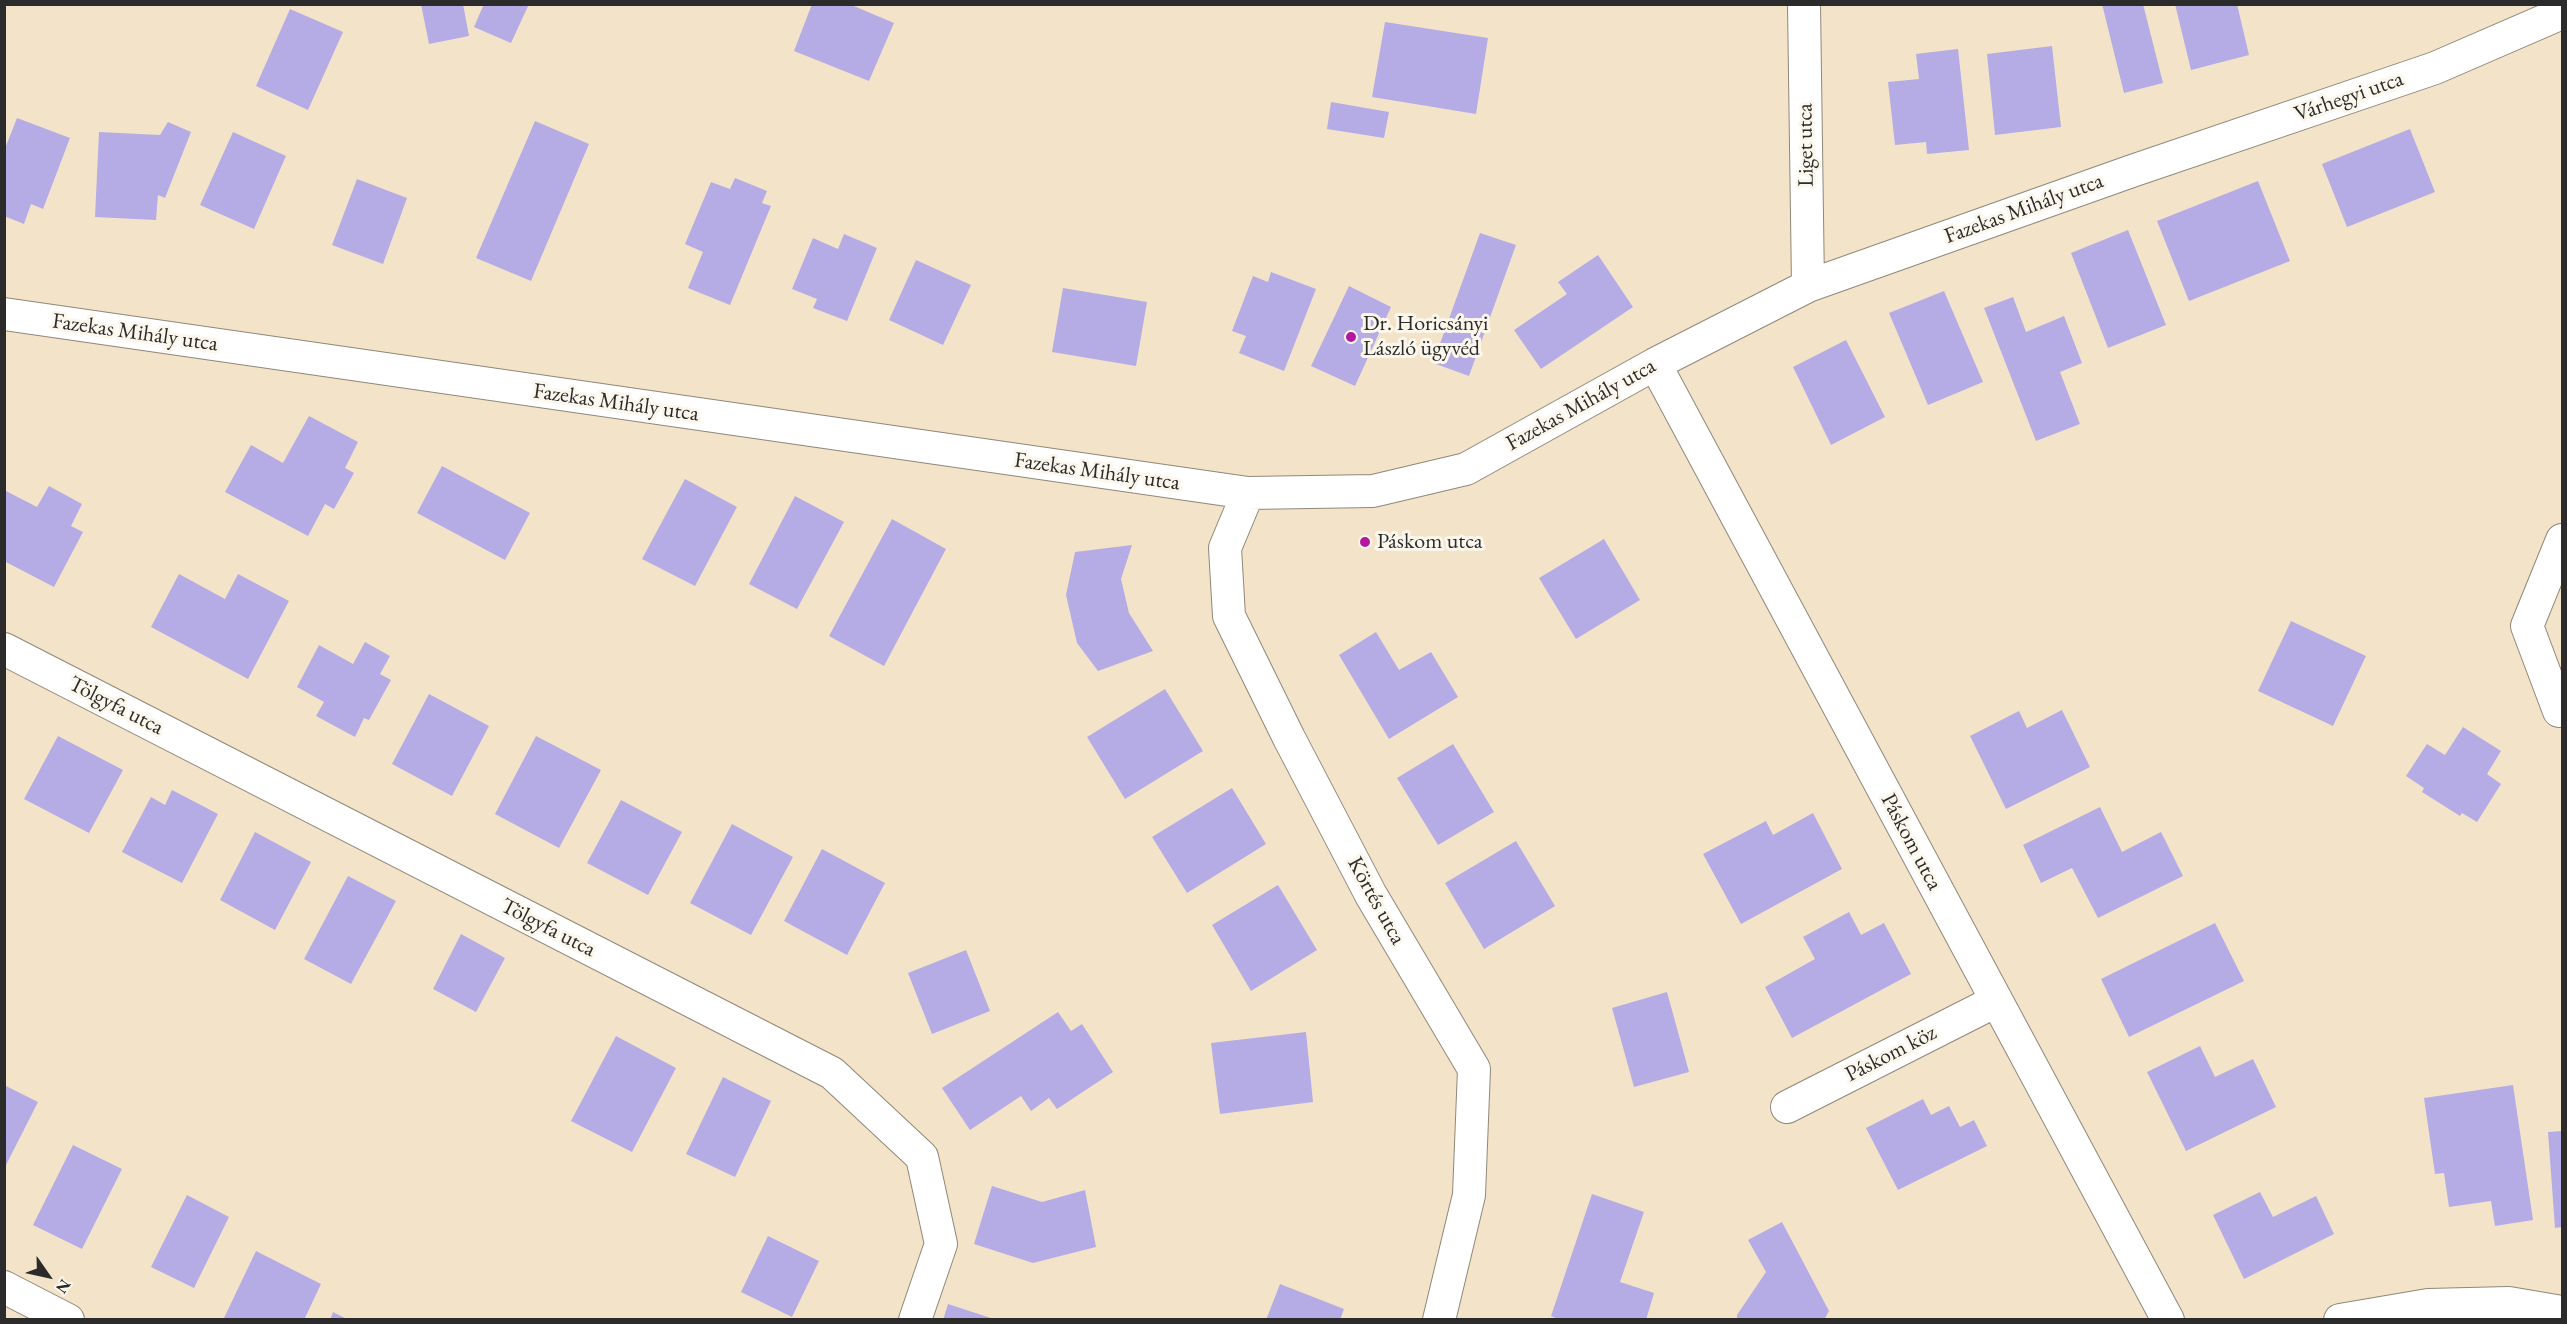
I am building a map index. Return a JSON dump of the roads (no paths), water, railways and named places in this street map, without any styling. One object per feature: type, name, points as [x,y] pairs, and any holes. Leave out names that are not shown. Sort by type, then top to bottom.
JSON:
[{"type":"street","name":"Liget utca","points":[[1804,4],[1808,286]]},
{"type":"street","name":"Várhegyi utca","points":[[2132,171],[2435,68],[2562,13]]},
{"type":"street","name":"Fazekas Mihály utca","points":[[4,314],[1248,493],[1372,491],[1466,469],[1655,364],[1808,286],[2132,171]]},
{"type":"street","name":"Páskom utca","points":[[1655,364],[2168,1320]]},
{"type":"street","name":"Körtés utca","points":[[1248,493],[1225,548],[1229,616],[1288,738],[1371,895],[1474,1069],[1469,1195],[1439,1320]]},
{"type":"street","points":[[2559,711],[2527,626],[2562,540]]},
{"type":"street","name":"Tölgyfa utca","points":[[4,649],[832,1074],[922,1157],[941,1244],[915,1320]]},
{"type":"street","name":"Páskom köz","points":[[1787,1107],[1996,1001]]},
{"type":"street","points":[[4,1287],[68,1320]]},
{"type":"street","points":[[2340,1320],[2428,1305],[2509,1303],[2562,1312]]},
{"type":"place","name":"Dr. Horicsányi László ügyvéd","points":[[1351,337]]},
{"type":"place","name":"Páskom utca","points":[[1365,542]]}]
